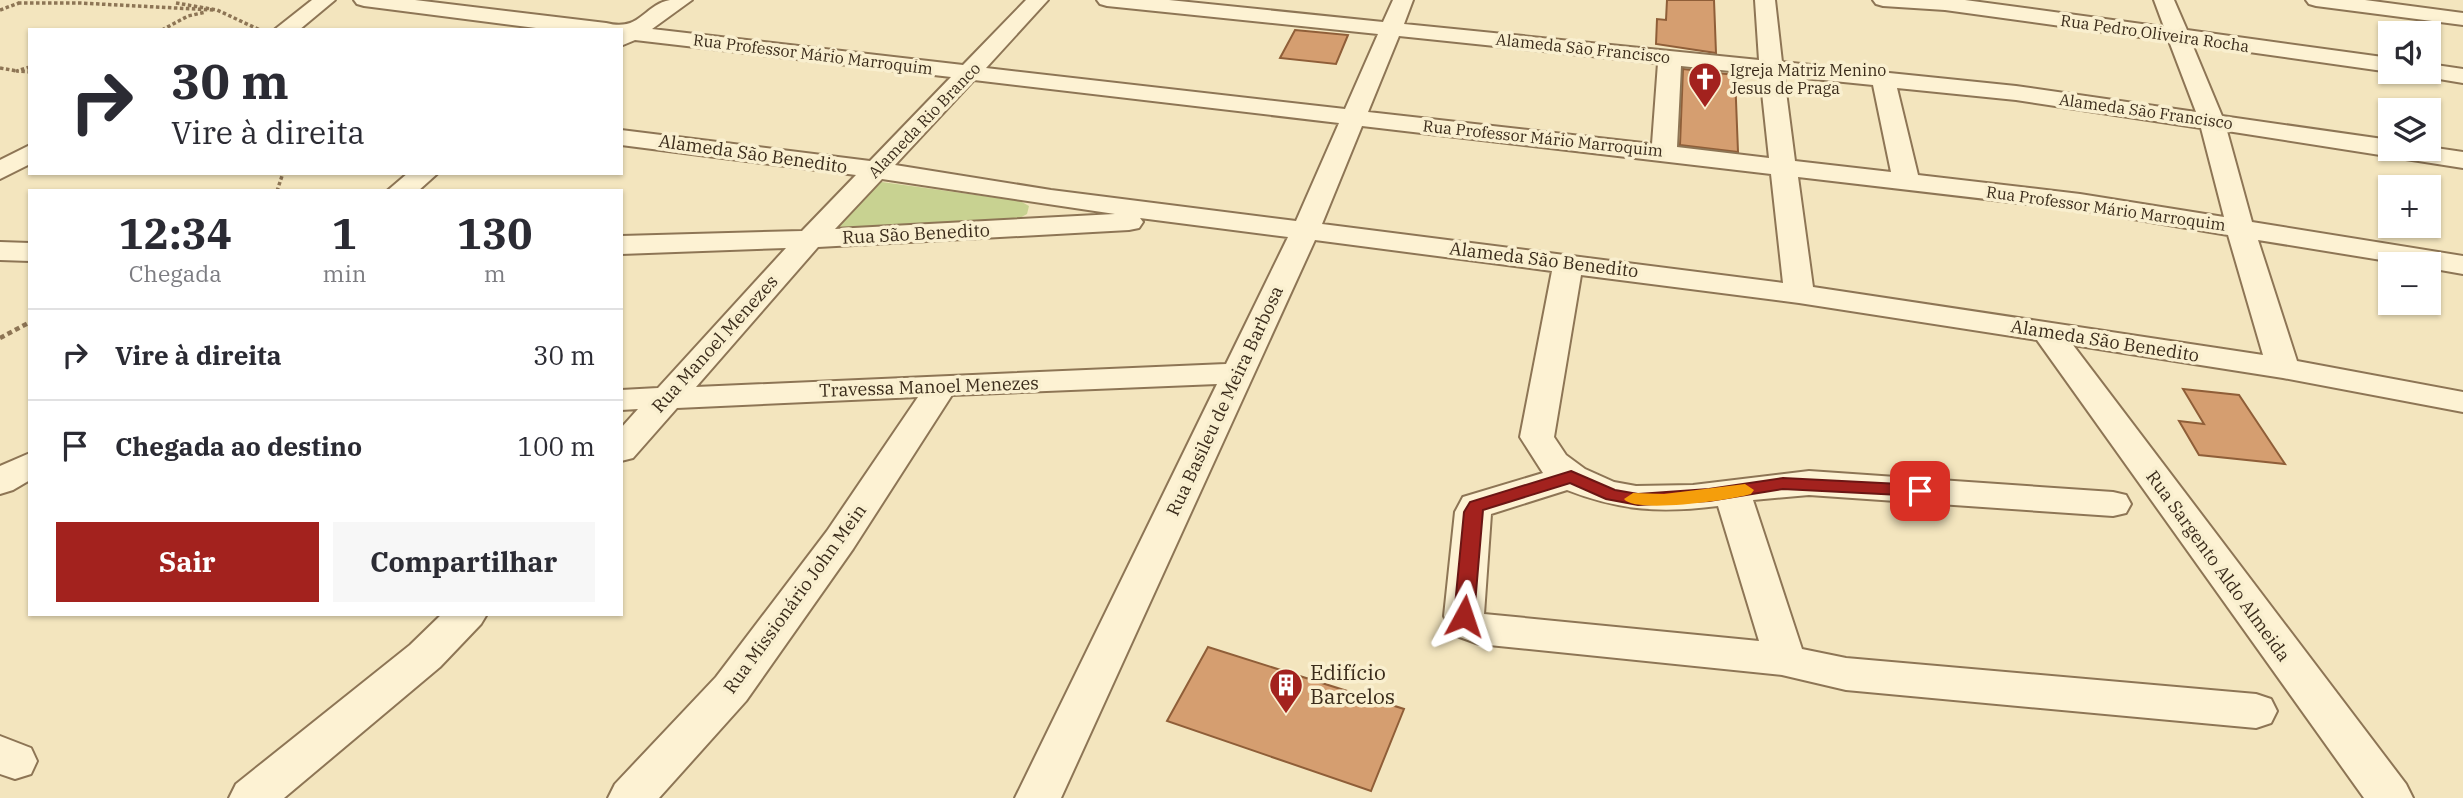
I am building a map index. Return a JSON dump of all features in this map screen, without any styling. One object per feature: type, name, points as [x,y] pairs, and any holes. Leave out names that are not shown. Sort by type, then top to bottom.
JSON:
[{"type":"street","points":[[288,28],[325,0]]},
{"type":"street","points":[[364,0],[412,3],[592,28]]},
{"type":"street","points":[[625,35],[682,0]]},
{"type":"street","name":"Alameda Rio Branco","points":[[810,239],[1038,0]]},
{"type":"street","name":"Alameda São Francisco","points":[[1107,0],[2016,93],[2378,147]]},
{"type":"street","name":"Rua Basileu de Meira Barbosa","points":[[1038,798],[1305,229],[1403,0]]},
{"type":"street","points":[[1765,0],[1770,68],[1785,166],[1799,294]]},
{"type":"street","points":[[1883,0],[1951,5]]},
{"type":"street","name":"Rua Pedro Oliveira Rocha","points":[[1919,0],[2378,63]]},
{"type":"street","points":[[2164,0],[2211,120],[2239,227],[2283,368]]},
{"type":"street","points":[[2316,0],[2463,19]]},
{"type":"street","name":"Rua Professor Mário Marroquim","points":[[625,35],[970,72],[2080,202],[2463,265]]},
{"type":"street","points":[[1664,152],[1670,57]]},
{"type":"street","points":[[2441,73],[2463,76]]},
{"type":"street","points":[[1884,80],[1906,181]]},
{"type":"street","name":"Alameda São Benedito","points":[[623,137],[876,170],[1051,198],[1799,294],[2283,368],[2463,402]]},
{"type":"street","points":[[0,147],[28,141]]},
{"type":"street","points":[[0,171],[28,154]]},
{"type":"street","name":"Alameda São Francisco","points":[[2441,157],[2463,160]]},
{"type":"street","points":[[403,189],[422,175]]},
{"type":"street","points":[[1036,228],[1051,198]]},
{"type":"street","name":"Rua São Benedito","points":[[623,245],[810,239],[1210,217]]},
{"type":"street","name":"Rua Manoel Menezes","points":[[623,448],[810,239]]},
{"type":"street","points":[[0,251],[28,251]]},
{"type":"street","points":[[1568,263],[1537,436],[1551,463],[1571,477],[1612,495],[1638,500],[1664,500],[1809,483],[2113,504]]},
{"type":"street","name":"Rua Sargento Aldo Almeida","points":[[2048,332],[2390,798]]},
{"type":"street","name":"Travessa Manoel Menezes","points":[[623,400],[1237,373]]},
{"type":"street","name":"Rua Missionário John Mein","points":[[631,798],[732,689],[840,540],[942,386]]},
{"type":"street","points":[[0,482],[28,465]]},
{"type":"street","points":[[1571,477],[1476,506],[1473,512],[1464,616],[1468,624],[1479,629],[1785,659],[1818,671],[1840,675],[1885,676],[2256,711]]},
{"type":"street","points":[[1732,492],[1785,659]]},
{"type":"street","points":[[252,798],[425,656],[465,616]]},
{"type":"path","points":[[0,10],[26,0]]},
{"type":"path","points":[[181,0],[176,2],[232,16],[242,26],[251,28]]},
{"type":"path","points":[[18,3],[79,3],[214,10]]},
{"type":"path","points":[[166,28],[188,16],[214,10]]},
{"type":"path","points":[[0,68],[28,72]]},
{"type":"path","points":[[17,71],[28,68]]},
{"type":"path","points":[[0,338],[28,324]]},
{"type":"green space","points":[[860,179],[1020,201],[1029,206],[1027,214],[1016,220],[822,230]]},
{"type":"building","points":[[1667,0],[1714,0],[1716,53],[1656,44],[1657,19],[1666,20]]},
{"type":"building","points":[[1295,30],[1348,35],[1336,64],[1280,58]]},
{"type":"building","name":"Igreja Matriz Menino Jesus de Praga","points":[[1683,69],[1735,75],[1738,152],[1680,145]]},
{"type":"building","points":[[2183,389],[2239,395],[2285,464],[2199,455],[2179,421],[2204,424]]},
{"type":"building","name":"Edifício Barcelos","points":[[1208,647],[1404,709],[1371,791],[1167,721]]},
{"type":"slow traffic","points":[[1633,499],[1664,500],[1745,490]]},
{"type":"place","name":"Igreja Matriz Menino Jesus de Praga","points":[[1705,109]]},
{"type":"place","name":"Edifício Barcelos","points":[[1286,715]]},
{"type":"route","points":[[1464,616],[1473,512],[1483,501],[1571,477],[1612,495],[1638,500],[1664,500],[1809,483],[1920,491]]}]
